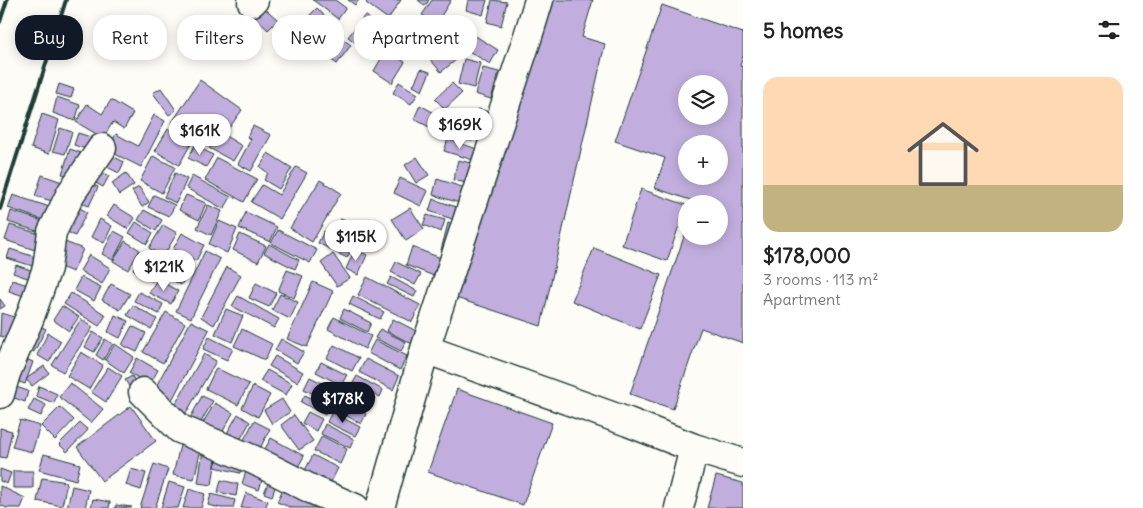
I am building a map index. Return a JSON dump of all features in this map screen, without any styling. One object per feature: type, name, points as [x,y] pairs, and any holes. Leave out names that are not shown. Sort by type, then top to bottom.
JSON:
[{"type":"street","points":[[380,508],[425,349],[539,0]]},
{"type":"street","points":[[0,394],[6,373],[30,318],[46,268],[52,232],[71,193],[102,148]]},
{"type":"street","points":[[425,349],[628,422],[694,448],[743,463]]},
{"type":"street","points":[[142,392],[180,429],[254,460],[313,490],[355,508]]},
{"type":"street","points":[[679,508],[694,448]]},
{"type":"building","points":[[313,0],[335,0],[346,8],[341,15],[333,15]]},
{"type":"building","points":[[348,0],[359,0],[355,5]]},
{"type":"building","points":[[368,0],[401,0],[391,15],[382,15],[366,3]]},
{"type":"building","points":[[418,0],[429,0],[425,6]]},
{"type":"building","points":[[432,0],[451,0],[442,15],[422,15]]},
{"type":"building","points":[[468,0],[487,0],[483,15],[466,10]]},
{"type":"building","points":[[492,0],[507,2],[501,26],[487,22]]},
{"type":"building","points":[[547,0],[593,0],[582,37],[605,44],[541,326],[456,298]]},
{"type":"building","points":[[261,5],[272,15],[272,26],[268,30],[262,24],[262,15],[252,15]]},
{"type":"building","points":[[662,5],[743,33],[743,56],[740,66],[743,67],[743,343],[701,328],[673,409],[630,394],[681,245],[728,245],[728,195],[678,196],[655,188],[665,158],[615,141]]},
{"type":"building","points":[[317,8],[324,15],[310,15]]},
{"type":"building","points":[[354,29],[354,42],[348,37]]},
{"type":"building","points":[[477,37],[498,50],[490,64],[477,56]]},
{"type":"building","points":[[344,40],[351,45],[344,54]]},
{"type":"building","points":[[331,60],[340,60],[337,64]]},
{"type":"building","points":[[380,60],[402,60],[405,62],[392,83],[374,71]]},
{"type":"building","points":[[431,60],[456,60],[441,72]]},
{"type":"building","points":[[464,60],[480,63],[474,88],[458,84]]},
{"type":"building","points":[[483,68],[499,72],[491,99],[475,94]]},
{"type":"building","points":[[421,69],[430,72],[422,91],[413,86]]},
{"type":"building","points":[[200,80],[242,110],[227,131],[214,122],[199,143],[171,124]]},
{"type":"building","points":[[399,82],[418,94],[411,104],[393,93]]},
{"type":"building","points":[[452,83],[462,93],[445,109],[435,99]]},
{"type":"building","points":[[59,84],[74,89],[71,98],[56,94]]},
{"type":"building","points":[[161,88],[176,110],[169,115],[153,93]]},
{"type":"building","points":[[57,97],[80,105],[75,121],[53,113]]},
{"type":"building","points":[[111,100],[133,113],[124,129],[113,122],[103,138],[76,122],[87,104],[102,114]]},
{"type":"building","points":[[420,105],[438,115],[431,128],[414,119]]},
{"type":"building","points":[[478,109],[490,112],[485,130],[474,128]]},
{"type":"building","points":[[42,114],[59,120],[49,154],[31,148]]},
{"type":"building","points":[[154,115],[165,121],[141,167],[107,150],[116,134],[138,146]]},
{"type":"building","points":[[450,122],[476,130],[472,141],[446,133]]},
{"type":"building","points":[[253,126],[271,135],[251,171],[238,164],[251,139],[247,137]]},
{"type":"building","points":[[60,128],[72,132],[65,154],[53,151]]},
{"type":"building","points":[[168,129],[192,142],[179,165],[155,151]]},
{"type":"building","points":[[219,132],[242,146],[233,161],[209,148]]},
{"type":"building","points":[[78,133],[100,140],[96,152],[74,145]]},
{"type":"building","points":[[448,139],[477,149],[473,160],[444,151]]},
{"type":"building","points":[[195,145],[213,155],[206,167],[188,158]]},
{"type":"building","points":[[70,149],[84,154],[76,178],[62,174]]},
{"type":"building","points":[[107,153],[124,162],[119,173],[101,164]]},
{"type":"building","points":[[268,153],[292,168],[279,189],[264,180],[268,173],[260,167]]},
{"type":"building","points":[[153,156],[175,167],[162,193],[140,181]]},
{"type":"building","points":[[417,157],[429,175],[416,183],[405,165]]},
{"type":"building","points":[[217,158],[257,179],[244,202],[205,180]]},
{"type":"building","points":[[458,160],[475,164],[471,184],[453,180]]},
{"type":"building","points":[[296,167],[307,173],[280,219],[251,202],[262,185],[279,195]]},
{"type":"building","points":[[93,168],[109,176],[103,187],[87,178]]},
{"type":"building","points":[[126,173],[134,185],[119,195],[112,183]]},
{"type":"building","points":[[175,173],[187,179],[176,203],[164,197]]},
{"type":"building","points":[[42,175],[68,184],[62,204],[35,196]]},
{"type":"building","points":[[192,176],[231,197],[224,209],[186,188]]},
{"type":"building","points":[[400,178],[428,191],[421,206],[394,193]]},
{"type":"building","points":[[437,179],[465,188],[460,203],[433,195]]},
{"type":"building","points":[[320,180],[341,193],[312,242],[290,228]]},
{"type":"building","points":[[85,181],[98,187],[89,206],[76,201]]},
{"type":"building","points":[[139,187],[149,202],[142,207],[132,191]]},
{"type":"building","points":[[641,189],[678,202],[678,229],[667,261],[622,245]]},
{"type":"building","points":[[13,195],[56,209],[52,223],[8,208]]},
{"type":"building","points":[[154,195],[175,205],[169,216],[148,207]]},
{"type":"building","points":[[186,195],[206,203],[199,220],[179,210]]},
{"type":"building","points":[[433,199],[462,209],[458,221],[429,211]]},
{"type":"building","points":[[68,202],[87,212],[75,236],[55,225]]},
{"type":"building","points":[[114,205],[135,218],[128,229],[107,216]]},
{"type":"building","points":[[208,205],[222,211],[211,235],[197,228]]},
{"type":"building","points":[[410,208],[424,229],[406,241],[392,219]]},
{"type":"building","points":[[144,210],[162,220],[156,231],[138,220]]},
{"type":"building","points":[[11,211],[49,223],[46,234],[8,222]]},
{"type":"building","points":[[246,212],[277,227],[270,242],[239,228]]},
{"type":"building","points":[[427,215],[445,220],[441,232],[423,225]]},
{"type":"building","points":[[100,219],[112,226],[104,243],[91,237]]},
{"type":"building","points":[[340,219],[374,231],[369,246],[335,234]]},
{"type":"building","points":[[219,221],[237,229],[227,253],[209,244]]},
{"type":"building","points":[[136,222],[153,233],[147,244],[129,233]]},
{"type":"building","points":[[448,223],[458,225],[451,252],[441,250]]},
{"type":"building","points":[[10,225],[43,235],[38,251],[5,240]]},
{"type":"building","points":[[163,225],[177,233],[163,257],[149,248]]},
{"type":"building","points":[[278,230],[317,250],[310,263],[271,243]]},
{"type":"building","points":[[114,231],[125,237],[113,260],[102,254]]},
{"type":"building","points":[[324,231],[353,246],[347,258],[318,243]]},
{"type":"building","points":[[182,233],[204,245],[196,261],[173,249]]},
{"type":"building","points":[[240,234],[266,246],[258,262],[233,250]]},
{"type":"building","points":[[125,241],[140,250],[128,270],[113,261]]},
{"type":"building","points":[[65,242],[83,249],[73,272],[55,265]]},
{"type":"building","points":[[269,244],[299,260],[295,269],[264,253]]},
{"type":"building","points":[[412,247],[446,260],[439,278],[406,265]]},
{"type":"building","points":[[594,248],[661,275],[640,329],[572,301]]},
{"type":"building","points":[[10,249],[45,260],[42,269],[7,258]]},
{"type":"building","points":[[355,249],[367,255],[358,275],[346,269]]},
{"type":"building","points":[[205,251],[220,259],[191,318],[176,311]]},
{"type":"building","points":[[142,254],[161,265],[152,281],[133,269]]},
{"type":"building","points":[[333,254],[350,278],[337,286],[321,263]]},
{"type":"building","points":[[89,255],[110,268],[102,284],[80,271]]},
{"type":"building","points":[[175,256],[192,265],[181,285],[164,276]]},
{"type":"building","points":[[396,262],[421,274],[415,285],[391,272]]},
{"type":"building","points":[[16,265],[42,274],[39,282],[13,273]]},
{"type":"building","points":[[227,267],[241,275],[214,325],[201,317]]},
{"type":"building","points":[[287,270],[303,276],[294,298],[278,291]]},
{"type":"building","points":[[81,277],[101,287],[94,301],[74,290]]},
{"type":"building","points":[[367,277],[420,305],[412,322],[358,295]]},
{"type":"building","points":[[391,277],[417,291],[414,297],[387,284]]},
{"type":"building","points":[[157,279],[178,291],[171,304],[149,293]]},
{"type":"building","points":[[12,280],[37,288],[33,299],[9,291]]},
{"type":"building","points":[[313,282],[333,291],[307,347],[287,339]]},
{"type":"building","points":[[256,283],[276,293],[269,307],[249,298]]},
{"type":"building","points":[[111,284],[130,294],[120,310],[102,300]]},
{"type":"building","points":[[139,292],[163,304],[159,314],[134,301]]},
{"type":"building","points":[[71,293],[106,315],[99,326],[64,304]]},
{"type":"building","points":[[280,294],[298,302],[290,319],[272,310]]},
{"type":"building","points":[[238,296],[279,319],[274,328],[232,306]]},
{"type":"building","points":[[353,296],[384,312],[380,319],[349,304]]},
{"type":"building","points":[[0,299],[5,306],[0,309]]},
{"type":"building","points":[[133,305],[157,319],[151,329],[127,315]]},
{"type":"building","points":[[62,306],[79,317],[69,331],[53,320]]},
{"type":"building","points":[[226,309],[243,316],[232,342],[215,334]]},
{"type":"building","points":[[344,309],[371,323],[367,332],[340,318]]},
{"type":"building","points":[[166,312],[185,323],[163,363],[143,352]]},
{"type":"building","points":[[1,313],[21,319],[14,340],[0,336]]},
{"type":"building","points":[[115,315],[128,321],[120,338],[108,332]]},
{"type":"building","points":[[334,317],[371,336],[365,349],[328,329]]},
{"type":"building","points":[[81,319],[93,327],[63,372],[52,365]]},
{"type":"building","points":[[393,319],[422,334],[416,346],[387,331]]},
{"type":"building","points":[[191,321],[209,330],[172,400],[154,390]]},
{"type":"building","points":[[35,323],[46,329],[34,352],[24,346]]},
{"type":"building","points":[[132,326],[146,333],[137,352],[122,345]]},
{"type":"building","points":[[242,329],[272,344],[265,360],[234,346]]},
{"type":"building","points":[[380,329],[406,342],[401,351],[375,338]]},
{"type":"building","points":[[93,332],[103,338],[94,352],[85,347]]},
{"type":"building","points":[[48,333],[61,341],[49,362],[37,355]]},
{"type":"building","points":[[209,337],[233,349],[227,360],[203,349]]},
{"type":"building","points":[[105,339],[113,344],[103,360],[96,355]]},
{"type":"building","points":[[281,339],[304,352],[297,363],[275,350]]},
{"type":"building","points":[[375,340],[407,356],[400,370],[368,353]]},
{"type":"building","points":[[115,344],[134,357],[124,373],[105,360]]},
{"type":"building","points":[[334,345],[359,358],[352,371],[327,358]]},
{"type":"building","points":[[81,352],[103,365],[89,389],[67,376]]},
{"type":"building","points":[[204,354],[216,361],[185,415],[173,408]]},
{"type":"building","points":[[19,356],[33,362],[25,384],[11,379]]},
{"type":"building","points":[[275,356],[303,372],[297,382],[269,366]]},
{"type":"building","points":[[137,358],[158,370],[150,384],[129,373]]},
{"type":"building","points":[[366,359],[399,376],[393,390],[359,372]]},
{"type":"building","points":[[321,362],[347,375],[341,385],[316,372]]},
{"type":"building","points":[[44,366],[49,373],[32,386],[26,379]]},
{"type":"building","points":[[108,367],[122,376],[106,402],[91,392]]},
{"type":"building","points":[[216,368],[249,384],[238,405],[206,389]]},
{"type":"building","points":[[267,370],[292,384],[286,395],[260,381]]},
{"type":"building","points":[[132,376],[140,390],[134,394],[125,380]]},
{"type":"building","points":[[357,376],[383,390],[380,397],[353,383]]},
{"type":"building","points":[[310,377],[340,392],[333,405],[304,389]]},
{"type":"building","points":[[70,383],[103,409],[91,423],[59,397]]},
{"type":"building","points":[[13,386],[28,391],[25,402],[9,396]]},
{"type":"building","points":[[39,386],[57,394],[54,403],[36,396]]},
{"type":"building","points":[[253,386],[270,395],[258,417],[242,408]]},
{"type":"building","points":[[352,386],[375,398],[368,410],[346,398]]},
{"type":"building","points":[[457,389],[552,423],[523,505],[428,472]]},
{"type":"building","points":[[305,395],[329,407],[325,415],[301,402]]},
{"type":"building","points":[[202,396],[213,401],[197,429],[187,424]]},
{"type":"building","points":[[34,399],[46,405],[41,416],[28,410]]},
{"type":"building","points":[[282,399],[290,412],[272,424],[264,410]]},
{"type":"building","points":[[343,401],[366,414],[361,424],[338,411]]},
{"type":"building","points":[[215,403],[233,413],[218,440],[199,429]]},
{"type":"building","points":[[131,406],[156,441],[102,481],[77,447]]},
{"type":"building","points":[[60,407],[74,420],[55,440],[41,426]]},
{"type":"building","points":[[308,412],[322,419],[316,431],[302,423]]},
{"type":"building","points":[[332,412],[360,427],[355,436],[327,422]]},
{"type":"building","points":[[238,414],[250,422],[236,447],[223,440]]},
{"type":"building","points":[[294,415],[313,441],[299,450],[281,425]]},
{"type":"building","points":[[20,420],[40,426],[32,452],[12,447]]},
{"type":"building","points":[[254,421],[270,429],[256,456],[240,447]]},
{"type":"building","points":[[80,423],[88,430],[67,452],[59,444]]},
{"type":"building","points":[[325,424],[354,439],[350,448],[321,434]]},
{"type":"building","points":[[0,428],[12,431],[6,458],[0,457]]},
{"type":"building","points":[[322,436],[347,449],[340,464],[314,451]]},
{"type":"building","points":[[271,438],[304,456],[293,476],[260,458]]},
{"type":"building","points":[[181,441],[202,445],[194,479],[173,475]]},
{"type":"building","points":[[203,450],[217,452],[212,485],[198,483]]},
{"type":"building","points":[[44,454],[80,464],[76,480],[39,470]]},
{"type":"building","points":[[218,455],[243,461],[240,473],[215,467]]},
{"type":"building","points":[[313,455],[338,468],[326,492],[301,478]]},
{"type":"building","points":[[154,464],[168,469],[155,508],[140,508]]},
{"type":"building","points":[[248,465],[265,471],[259,490],[242,484]]},
{"type":"building","points":[[0,469],[11,473],[7,484],[0,481]]},
{"type":"building","points":[[131,469],[146,473],[141,490],[126,485]]},
{"type":"building","points":[[13,471],[33,471],[33,488],[13,488]]},
{"type":"building","points":[[271,476],[278,479],[272,496],[264,493]]},
{"type":"building","points":[[716,476],[743,483],[743,508],[707,508]]},
{"type":"building","points":[[42,478],[67,482],[62,506],[37,501]]},
{"type":"building","points":[[221,480],[238,484],[236,496],[218,492]]},
{"type":"building","points":[[169,482],[185,487],[178,508],[161,508]]},
{"type":"building","points":[[286,482],[324,498],[319,508],[292,508],[277,502]]},
{"type":"building","points":[[0,486],[25,498],[21,508],[7,508],[0,505]]},
{"type":"building","points":[[72,486],[89,490],[85,508],[67,508]]},
{"type":"building","points":[[189,489],[205,494],[201,508],[183,508]]},
{"type":"building","points":[[246,493],[268,501],[265,508],[241,508]]},
{"type":"building","points":[[211,494],[235,500],[233,508],[208,505]]},
{"type":"building","points":[[93,499],[110,502],[109,508],[91,508]]},
{"type":"building","points":[[116,505],[132,507],[115,508]]},
{"type":"railway","points":[[0,22],[7,0]]},
{"type":"railway","points":[[0,209],[66,0]]}]
